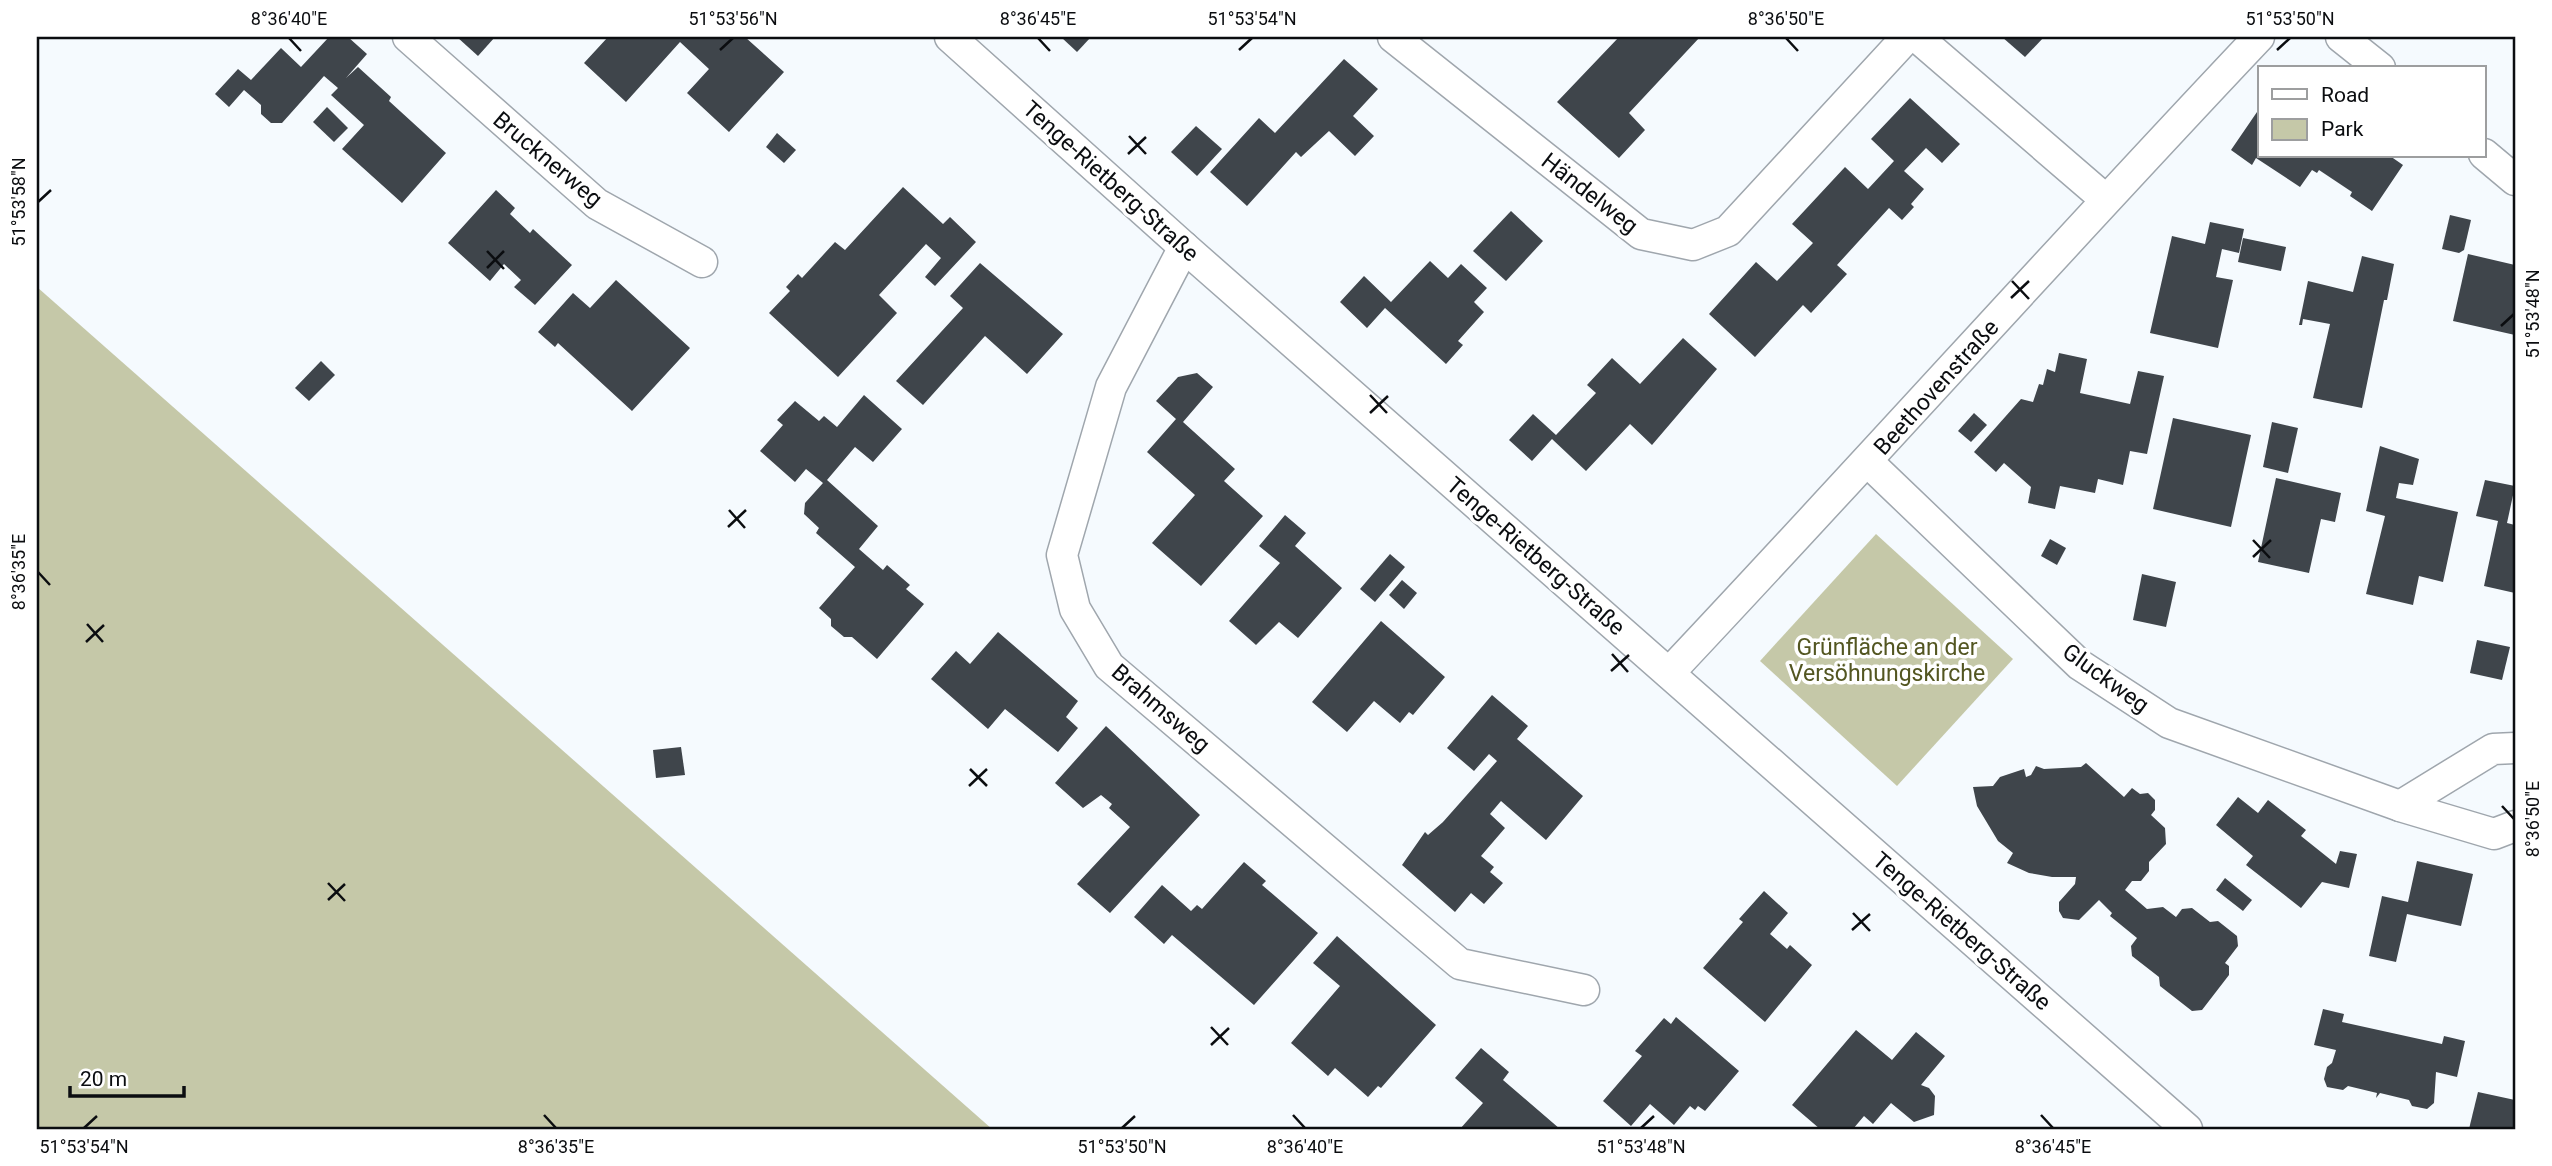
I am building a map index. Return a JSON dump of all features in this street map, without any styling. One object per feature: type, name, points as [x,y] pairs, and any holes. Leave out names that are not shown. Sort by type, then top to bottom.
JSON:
[{"type":"street","name":"Brucknerweg","points":[[408,37],[597,204],[702,262]]},
{"type":"street","name":"Tenge-Rietberg-Straße","points":[[950,37],[1184,247],[2187,1129]]},
{"type":"street","name":"Händelweg","points":[[1393,37],[1641,234],[1693,245],[1728,231],[1907,37]]},
{"type":"street","points":[[1917,37],[2105,199]]},
{"type":"street","name":"Beethovenstraße","points":[[1668,673],[1868,461],[2105,199],[2259,37]]},
{"type":"street","points":[[2341,37],[2377,66]]},
{"type":"street","points":[[2486,156],[2515,180]]},
{"type":"street","name":"Brahmsweg","points":[[1184,247],[1111,387],[1062,555],[1075,609],[1109,666],[1460,964],[1584,990]]},
{"type":"street","name":"Gluckweg","points":[[1868,461],[2080,665],[2169,723],[2400,806],[2494,834],[2515,826]]},
{"type":"street","points":[[2400,806],[2493,749],[2515,747]]},
{"type":"green space","points":[[37,287],[992,1129],[37,1129]]},
{"type":"green space","name":"Grünfläche an der Versöhnungskirche","points":[[1876,534],[2013,659],[1897,786],[1760,661]]},
{"type":"building","points":[[329,37],[348,37],[367,54],[346,78],[358,67],[391,97],[389,101],[446,153],[402,203],[342,149],[364,125],[331,95],[338,88],[324,76],[282,123],[271,123],[261,114],[261,105],[244,90],[229,107],[215,94],[238,69],[251,80],[281,48],[301,67]]},
{"type":"building","points":[[457,37],[495,37],[478,56]]},
{"type":"building","points":[[608,37],[745,37],[784,72],[729,132],[687,93],[709,69],[680,42],[626,102],[584,63]]},
{"type":"building","points":[[1061,37],[1091,37],[1077,52]]},
{"type":"building","points":[[1619,37],[1700,37],[1629,113],[1645,130],[1619,158],[1557,102]]},
{"type":"building","points":[[2002,37],[2044,37],[2025,57]]},
{"type":"building","points":[[1344,59],[1378,89],[1353,116],[1374,136],[1355,156],[1329,131],[1301,157],[1296,152],[1247,206],[1210,172],[1259,118],[1275,133]]},
{"type":"building","points":[[1910,98],[1960,144],[1942,163],[1926,148],[1904,171],[1924,189],[1911,204],[1914,207],[1902,220],[1889,208],[1837,265],[1847,274],[1811,313],[1803,305],[1755,357],[1709,314],[1756,262],[1777,281],[1813,243],[1792,224],[1845,167],[1868,189],[1894,161],[1871,139]]},
{"type":"building","points":[[327,107],[348,128],[334,142],[313,122]]},
{"type":"building","points":[[2257,112],[2258,158],[2393,158],[2403,165],[2372,211],[2350,196],[2352,192],[2319,170],[2317,173],[2312,170],[2300,187],[2256,158],[2252,165],[2231,150]]},
{"type":"building","points":[[1196,126],[1222,149],[1197,176],[1171,152]]},
{"type":"building","points":[[777,133],[796,150],[784,163],[766,147]]},
{"type":"building","points":[[903,187],[943,224],[950,217],[976,242],[935,286],[925,277],[941,258],[926,244],[879,295],[897,313],[838,377],[769,313],[790,291],[786,287],[798,274],[802,278],[835,242],[845,250]]},
{"type":"building","points":[[496,190],[515,208],[510,214],[530,233],[533,229],[572,265],[535,305],[514,287],[521,280],[504,264],[490,281],[448,243]]},
{"type":"building","points":[[1511,211],[1543,241],[1506,281],[1473,251]]},
{"type":"building","points":[[2450,215],[2471,220],[2464,250],[2459,253],[2442,249]]},
{"type":"building","points":[[2210,222],[2244,229],[2239,253],[2222,249],[2216,277],[2233,280],[2218,348],[2150,333],[2172,236],[2205,244]]},
{"type":"building","points":[[2243,238],[2286,247],[2281,271],[2238,262]]},
{"type":"building","points":[[2468,254],[2515,265],[2515,335],[2453,321]]},
{"type":"building","points":[[2362,256],[2394,264],[2362,408],[2313,398],[2330,324],[2303,319],[2302,325],[2299,325],[2308,281],[2353,292]]},
{"type":"building","points":[[1430,261],[1448,278],[1461,264],[1487,288],[1474,302],[1484,312],[1458,341],[1463,345],[1446,364],[1385,308],[1367,328],[1340,302],[1364,276],[1391,302]]},
{"type":"building","points":[[980,263],[1063,334],[1027,374],[985,336],[923,405],[896,381],[963,308],[950,296]]},
{"type":"building","points":[[616,280],[690,348],[632,411],[558,343],[555,347],[538,332],[573,293],[590,308]]},
{"type":"building","points":[[1683,338],[1717,369],[1652,445],[1630,424],[1586,471],[1552,439],[1532,461],[1509,440],[1533,414],[1556,435],[1596,393],[1587,385],[1612,358],[1640,384]]},
{"type":"building","points":[[2059,353],[2087,359],[2080,393],[2130,404],[2138,371],[2164,376],[2147,454],[2130,451],[2123,485],[2098,479],[2095,493],[2060,486],[2055,509],[2028,503],[2031,487],[2004,463],[1996,472],[1974,452],[2021,399],[2033,402],[2039,384],[2043,385],[2047,369],[2055,372]]},
{"type":"building","points":[[321,361],[335,375],[309,401],[295,388]]},
{"type":"building","points":[[1197,373],[1213,387],[1183,422],[1235,469],[1224,481],[1263,516],[1201,586],[1152,543],[1195,495],[1147,452],[1176,419],[1156,401],[1178,377]]},
{"type":"building","points":[[864,395],[902,429],[873,462],[855,447],[827,480],[878,526],[859,549],[883,570],[887,565],[910,585],[906,589],[924,604],[877,659],[852,637],[844,637],[831,626],[831,619],[819,608],[855,567],[816,533],[819,528],[804,514],[805,503],[823,483],[806,469],[795,482],[760,451],[783,425],[777,420],[795,401],[819,421],[824,416],[837,427]]},
{"type":"building","points":[[1974,413],[1987,425],[1971,442],[1958,431]]},
{"type":"building","points":[[2173,418],[2251,435],[2231,527],[2153,509]]},
{"type":"building","points":[[2272,422],[2298,428],[2288,473],[2263,467]]},
{"type":"building","points":[[2380,446],[2419,459],[2413,485],[2399,483],[2396,498],[2458,512],[2443,582],[2419,576],[2413,605],[2366,594],[2385,516],[2366,511]]},
{"type":"building","points":[[2276,478],[2341,493],[2335,522],[2321,519],[2309,573],[2258,562]]},
{"type":"building","points":[[2485,480],[2515,486],[2507,523],[2515,525],[2515,593],[2484,586],[2498,521],[2476,516]]},
{"type":"building","points":[[1285,515],[1306,533],[1295,546],[1342,588],[1298,638],[1279,622],[1256,645],[1229,621],[1280,563],[1259,546]]},
{"type":"building","points":[[2050,539],[2066,548],[2057,565],[2041,556]]},
{"type":"building","points":[[1390,554],[1405,567],[1375,602],[1360,589]]},
{"type":"building","points":[[2142,574],[2176,582],[2166,627],[2133,620]]},
{"type":"building","points":[[1402,580],[1417,593],[1404,609],[1389,595]]},
{"type":"building","points":[[1381,621],[1445,677],[1413,715],[1409,712],[1400,723],[1374,701],[1347,732],[1312,702]]},
{"type":"building","points":[[998,632],[1078,701],[1066,717],[1078,728],[1058,752],[1005,709],[988,729],[931,679],[956,651],[970,664]]},
{"type":"building","points":[[2477,640],[2510,647],[2502,680],[2470,673]]},
{"type":"building","points":[[1492,695],[1528,726],[1517,739],[1583,796],[1546,840],[1501,801],[1490,814],[1505,828],[1481,856],[1494,867],[1490,872],[1503,883],[1484,904],[1471,893],[1455,912],[1402,865],[1425,832],[1428,835],[1443,822],[1497,761],[1489,754],[1474,771],[1447,748]]},
{"type":"building","points":[[1106,726],[1200,815],[1110,913],[1077,884],[1130,827],[1109,808],[1112,804],[1101,795],[1083,808],[1055,783]]},
{"type":"building","points":[[681,747],[685,775],[656,778],[653,750]]},
{"type":"building","points":[[2086,763],[2124,797],[2132,788],[2140,794],[2148,793],[2155,800],[2155,810],[2151,815],[2165,828],[2166,844],[2149,862],[2149,871],[2141,881],[2132,881],[2125,890],[2147,909],[2163,907],[2176,917],[2182,909],[2192,908],[2210,922],[2218,921],[2237,936],[2238,946],[2225,963],[2229,966],[2229,975],[2202,1010],[2192,1011],[2160,986],[2159,977],[2132,956],[2131,946],[2137,938],[2110,916],[2112,913],[2099,900],[2079,920],[2063,918],[2059,911],[2059,902],[2075,884],[2076,877],[2029,873],[2007,863],[2013,853],[1998,841],[1977,806],[1973,787],[1993,786],[2000,777],[2024,769],[2026,777],[2031,775],[2036,766],[2044,769],[2081,767]]},
{"type":"building","points":[[2238,797],[2258,813],[2268,800],[2306,830],[2301,836],[2336,864],[2340,851],[2357,854],[2349,888],[2322,882],[2301,908],[2246,865],[2253,856],[2216,825]]},
{"type":"building","points":[[2417,861],[2473,874],[2461,926],[2407,914],[2396,962],[2369,956],[2382,896],[2408,902]]},
{"type":"building","points":[[1244,862],[1266,881],[1262,885],[1318,933],[1254,1005],[1172,935],[1164,944],[1134,917],[1162,885],[1191,911],[1197,905],[1202,909]]},
{"type":"building","points":[[2225,878],[2252,900],[2243,911],[2216,890]]},
{"type":"building","points":[[1764,891],[1788,913],[1770,934],[1787,949],[1790,945],[1812,965],[1765,1022],[1703,968],[1743,922],[1739,919]]},
{"type":"building","points":[[1337,936],[1436,1025],[1381,1088],[1378,1086],[1368,1097],[1335,1068],[1328,1076],[1291,1043],[1340,986],[1313,963]]},
{"type":"building","points":[[2323,1009],[2344,1014],[2342,1022],[2442,1044],[2444,1036],[2465,1041],[2457,1077],[2436,1072],[2434,1103],[2427,1109],[2412,1106],[2409,1100],[2380,1093],[2376,1098],[2377,1093],[2348,1086],[2343,1090],[2327,1087],[2324,1079],[2336,1050],[2314,1045]]},
{"type":"building","points":[[1676,1017],[1739,1071],[1705,1111],[1698,1106],[1695,1110],[1690,1106],[1674,1125],[1650,1104],[1631,1126],[1603,1101],[1642,1056],[1635,1051],[1664,1018],[1671,1024]]},
{"type":"building","points":[[1856,1030],[1892,1060],[1916,1032],[1945,1056],[1921,1085],[1929,1088],[1935,1096],[1934,1115],[1914,1122],[1891,1103],[1873,1124],[1864,1116],[1853,1129],[1820,1129],[1792,1105]]},
{"type":"building","points":[[1481,1048],[1509,1072],[1503,1080],[1560,1129],[1460,1129],[1483,1103],[1455,1078]]},
{"type":"building","points":[[2478,1092],[2515,1100],[2515,1129],[2469,1129]]}]
